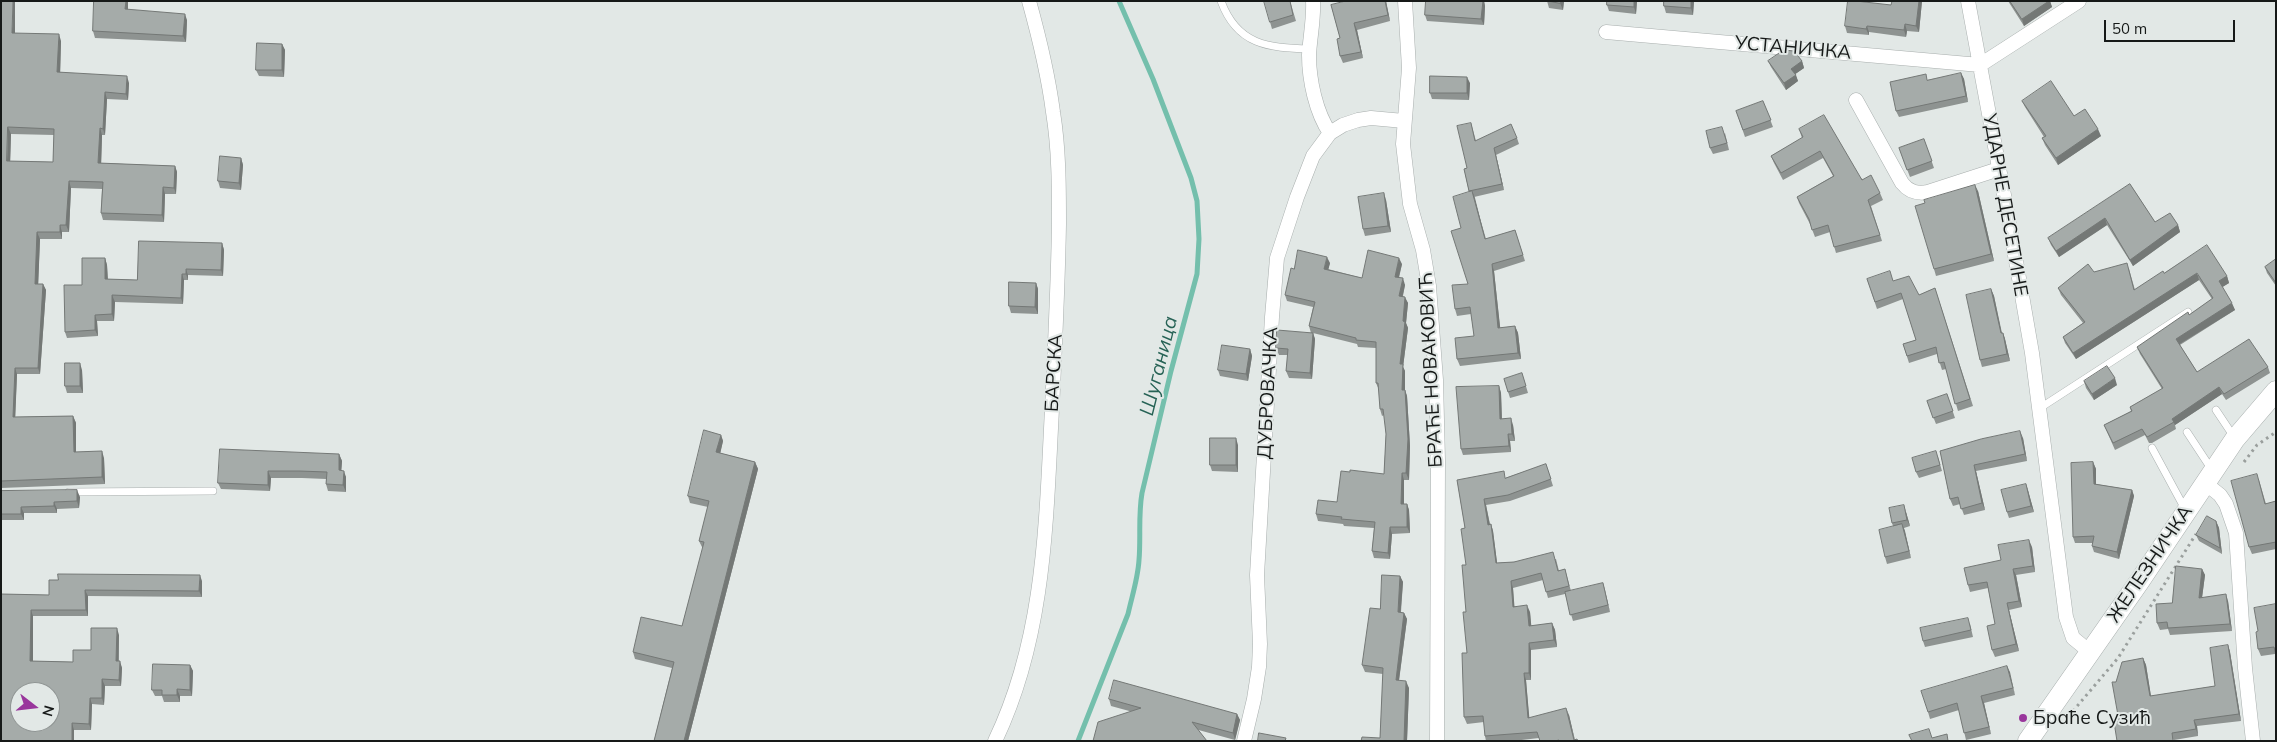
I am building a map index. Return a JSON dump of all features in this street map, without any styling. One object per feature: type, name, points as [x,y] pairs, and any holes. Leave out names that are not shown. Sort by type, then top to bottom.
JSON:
[{"type":"main road","name":"ЖЕЛЕЗНИЧКА","points":[[2028,741],[2235,439],[2276,391]]},
{"type":"street","name":"БАРСКА","points":[[995,741],[1020,674],[1033,623],[1043,567],[1058,284],[1059,179],[1054,112],[1044,60],[1028,1]]},
{"type":"street","points":[[1313,1],[1310,50],[1311,75],[1319,110],[1330,133]]},
{"type":"street","name":"БРАЋЕ НОВАКОВИЋ","points":[[1405,1],[1409,68],[1403,144],[1410,204],[1423,250],[1429,286],[1436,380],[1438,461],[1437,741]]},
{"type":"street","name":"УДАРНЕ ДЕСЕТИНЕ","points":[[1968,1],[2026,315],[2066,616],[2073,638],[2090,652]]},
{"type":"street","points":[[1980,65],[2079,1]]},
{"type":"street","name":"УСТАНИЧКА","points":[[1606,32],[1980,65]]},
{"type":"street","points":[[1856,100],[1902,183],[1909,191],[1917,193],[1928,192],[1999,168]]},
{"type":"street","name":"ДУБРОВАЧКА","points":[[1244,741],[1259,667],[1257,575],[1277,258],[1309,165],[1321,143],[1330,133],[1342,125],[1364,119],[1404,121]]},
{"type":"street","points":[[2209,477],[2226,504],[2236,533],[2243,650],[2253,741]]},
{"type":"lane","points":[[1221,1],[1226,15],[1245,37],[1274,47],[1310,50]]},
{"type":"lane","points":[[2039,408],[2188,312]]},
{"type":"lane","points":[[2216,410],[2235,439]]},
{"type":"lane","points":[[2187,432],[2209,477]]},
{"type":"lane","points":[[2152,448],[2186,510]]},
{"type":"lane","points":[[59,492],[213,491]]},
{"type":"path","points":[[2241,466],[2257,444],[2276,432]]},
{"type":"path","points":[[2071,714],[2091,693],[2118,658],[2199,528]]},
{"type":"building","points":[[1,1],[13,1],[12,33],[59,34],[57,72],[127,76],[126,94],[105,92],[103,129],[100,128],[98,163],[175,166],[174,188],[163,187],[162,215],[101,213],[103,182],[69,181],[66,225],[60,225],[60,232],[37,232],[35,284],[43,284],[38,368],[15,368],[13,417],[73,416],[74,452],[102,451],[102,477],[1,481]],"holes":[[[8,127],[54,129],[53,162],[7,161]]]},
{"type":"building","points":[[94,1],[126,1],[125,9],[185,14],[183,36],[93,31]]},
{"type":"building","points":[[1264,1],[1290,1],[1293,15],[1270,22]]},
{"type":"building","points":[[1346,1],[1385,1],[1388,15],[1354,23],[1361,52],[1340,56],[1337,39],[1340,38],[1331,5]]},
{"type":"building","points":[[1426,1],[1483,1],[1481,19],[1425,15]]},
{"type":"building","points":[[1607,1],[1634,1],[1634,7],[1607,5]]},
{"type":"building","points":[[1664,1],[1691,1],[1691,8],[1664,6]]},
{"type":"building","points":[[1848,1],[1891,5],[1892,1],[1919,1],[1916,26],[1905,24],[1904,30],[1867,26],[1866,29],[1845,26]]},
{"type":"building","points":[[2010,1],[2049,1],[2022,19]]},
{"type":"building","points":[[257,43],[282,44],[282,70],[256,70]]},
{"type":"building","points":[[1784,50],[1794,51],[1802,61],[1791,69],[1796,75],[1784,83],[1768,61]]},
{"type":"building","points":[[1961,73],[1966,96],[1896,111],[1890,82],[1926,74],[1927,80]]},
{"type":"building","points":[[1430,76],[1467,77],[1467,93],[1430,93]]},
{"type":"building","points":[[2051,81],[2074,116],[2085,109],[2098,129],[2056,158],[2042,138],[2046,136],[2022,101]]},
{"type":"building","points":[[1763,101],[1771,120],[1743,130],[1736,111]]},
{"type":"building","points":[[1824,115],[1862,180],[1871,175],[1880,193],[1868,200],[1880,235],[1834,247],[1828,225],[1812,230],[1809,219],[1797,197],[1834,176],[1820,151],[1781,173],[1771,156],[1803,137],[1799,129]]},
{"type":"building","points":[[1471,123],[1475,141],[1511,124],[1517,138],[1494,148],[1502,184],[1469,191],[1464,169],[1467,168],[1457,126]]},
{"type":"building","points":[[1722,127],[1727,143],[1710,148],[1706,131]]},
{"type":"building","points":[[1924,139],[1932,161],[1907,170],[1899,148]]},
{"type":"building","points":[[220,156],[241,158],[239,183],[218,181]]},
{"type":"building","points":[[2130,184],[2155,222],[2170,213],[2178,225],[2130,260],[2105,218],[2056,251],[2048,238]]},
{"type":"building","points":[[1975,185],[1991,254],[1934,269],[1915,206],[1925,203],[1924,200]]},
{"type":"building","points":[[1472,191],[1485,239],[1515,230],[1523,255],[1492,264],[1498,328],[1515,326],[1518,353],[1457,359],[1455,338],[1474,336],[1470,307],[1455,309],[1452,285],[1468,284],[1451,231],[1461,228],[1453,197]]},
{"type":"building","points":[[1384,193],[1388,226],[1363,229],[1358,197]]},
{"type":"building","points":[[139,241],[222,243],[221,270],[186,269],[186,274],[182,274],[181,298],[112,295],[112,314],[95,315],[95,330],[65,332],[64,285],[82,285],[82,258],[105,258],[105,279],[137,280]]},
{"type":"building","points":[[2207,245],[2227,276],[2219,281],[2232,303],[2176,339],[2197,372],[2249,339],[2268,367],[2224,394],[2219,387],[2172,419],[2174,422],[2147,437],[2142,429],[2113,443],[2104,425],[2132,411],[2130,407],[2163,388],[2137,347],[2188,312],[2189,315],[2213,298],[2197,273],[2073,353],[2063,337],[2085,322],[2058,288],[2088,264],[2094,272],[2127,263],[2134,290]]},
{"type":"building","points":[[1298,250],[1327,257],[1324,269],[1362,278],[1368,250],[1399,258],[1395,277],[1403,278],[1399,296],[1405,297],[1403,321],[1405,322],[1400,364],[1403,364],[1402,390],[1405,390],[1408,439],[1406,473],[1402,473],[1401,504],[1407,504],[1407,527],[1390,527],[1388,553],[1372,551],[1375,522],[1341,519],[1342,517],[1316,514],[1318,500],[1337,502],[1341,471],[1350,472],[1350,470],[1384,474],[1386,434],[1383,409],[1380,409],[1378,383],[1376,383],[1376,342],[1356,340],[1356,338],[1309,326],[1315,302],[1285,295],[1291,268],[1294,269]]},
{"type":"building","points":[[2276,259],[2276,283],[2265,267]]},
{"type":"building","points":[[1890,271],[1893,281],[1909,276],[1919,295],[1935,288],[1970,399],[1955,404],[1944,362],[1939,363],[1936,347],[1907,356],[1903,344],[1916,340],[1901,293],[1875,302],[1867,279]]},
{"type":"building","points":[[1009,282],[1036,283],[1035,307],[1009,306]]},
{"type":"building","points":[[1991,289],[2007,354],[1980,360],[1966,295]]},
{"type":"building","points":[[1277,330],[1313,333],[1310,373],[1286,371],[1288,349],[1276,348]]},
{"type":"building","points":[[1222,345],[1250,349],[1246,374],[1218,370]]},
{"type":"building","points":[[65,363],[80,363],[80,386],[65,386]]},
{"type":"building","points":[[2107,366],[2115,378],[2092,394],[2084,381]]},
{"type":"building","points":[[1522,373],[1526,386],[1508,392],[1504,379]]},
{"type":"building","points":[[1499,386],[1500,419],[1511,418],[1512,434],[1508,434],[1509,446],[1461,449],[1456,387]]},
{"type":"building","points":[[1947,394],[1953,411],[1933,418],[1927,401]]},
{"type":"building","points":[[704,430],[721,435],[716,452],[755,462],[684,741],[654,741],[674,662],[633,652],[641,617],[682,626],[704,542],[699,541],[709,501],[688,496]]},
{"type":"building","points":[[2020,431],[2025,454],[1974,465],[1982,503],[1961,509],[1958,497],[1950,499],[1940,451],[1981,439]]},
{"type":"building","points":[[1210,438],[1236,438],[1236,465],[1210,465]]},
{"type":"building","points":[[220,449],[339,454],[339,470],[344,471],[343,485],[326,484],[327,472],[299,471],[268,471],[268,485],[218,483]]},
{"type":"building","points":[[1936,451],[1940,465],[1916,472],[1912,458]]},
{"type":"building","points":[[2093,462],[2094,484],[2132,490],[2117,552],[2092,546],[2094,536],[2073,537],[2071,463]]},
{"type":"building","points":[[1546,464],[1551,479],[1508,495],[1484,499],[1488,525],[1491,524],[1496,563],[1514,562],[1553,552],[1558,571],[1565,569],[1569,586],[1546,592],[1541,573],[1511,581],[1513,607],[1527,605],[1529,626],[1552,623],[1554,640],[1529,643],[1529,673],[1524,673],[1528,718],[1566,708],[1574,740],[1577,739],[1578,741],[1540,741],[1537,732],[1485,736],[1483,716],[1464,717],[1462,653],[1467,653],[1463,612],[1466,612],[1462,565],[1466,565],[1461,529],[1465,528],[1457,480],[1504,471],[1505,478]]},
{"type":"building","points":[[2257,474],[2265,504],[2276,501],[2276,542],[2249,547],[2231,481]]},
{"type":"building","points":[[2026,484],[2031,506],[2007,512],[2001,490]]},
{"type":"building","points":[[77,490],[77,501],[54,502],[54,506],[21,507],[21,514],[1,514],[1,491]]},
{"type":"building","points":[[1904,505],[1907,520],[1892,523],[1889,508]]},
{"type":"building","points":[[2207,516],[2216,521],[2220,548],[2196,535]]},
{"type":"building","points":[[1902,524],[1909,551],[1885,557],[1879,530]]},
{"type":"building","points":[[2029,540],[2033,566],[2013,569],[2019,601],[2007,603],[2016,644],[1992,650],[1987,626],[1995,624],[1987,582],[1968,585],[1964,568],[2001,560],[1998,545]]},
{"type":"building","points":[[2176,566],[2202,569],[2199,598],[2226,594],[2230,624],[2168,628],[2167,622],[2157,623],[2156,604],[2172,603]]},
{"type":"building","points":[[58,574],[200,575],[199,591],[85,590],[86,610],[31,610],[30,661],[73,662],[73,650],[91,650],[91,628],[117,628],[116,661],[120,661],[119,680],[102,679],[102,698],[90,698],[89,724],[72,723],[72,741],[1,741],[1,594],[49,595],[49,580],[58,580]]},
{"type":"building","points":[[1382,575],[1400,576],[1398,612],[1404,613],[1396,680],[1406,681],[1404,741],[1361,741],[1362,737],[1380,738],[1383,668],[1362,665],[1370,608],[1380,609]]},
{"type":"building","points":[[1603,583],[1608,605],[1570,615],[1565,592]]},
{"type":"building","points":[[2276,604],[2276,655],[2274,647],[2258,649],[2256,632],[2258,631],[2254,608]]},
{"type":"building","points":[[1968,618],[1971,630],[1923,641],[1920,628]]},
{"type":"building","points":[[2228,645],[2239,714],[2194,720],[2196,729],[2172,733],[2173,741],[2117,741],[2114,722],[2119,721],[2112,682],[2116,682],[2122,662],[2143,658],[2150,696],[2215,686],[2210,648]]},
{"type":"building","points":[[153,664],[190,665],[190,690],[177,689],[177,695],[162,695],[162,690],[152,690]]},
{"type":"building","points":[[2007,666],[2013,688],[1981,696],[1989,727],[1964,733],[1957,703],[1928,712],[1921,691]]},
{"type":"building","points":[[1114,680],[1237,714],[1233,733],[1192,722],[1207,741],[1093,741],[1098,722],[1141,708],[1109,699]]},
{"type":"building","points":[[1929,729],[1932,738],[1947,734],[1948,741],[1912,741],[1909,735]]},
{"type":"building","points":[[1259,733],[1286,738],[1285,741],[1258,741]]},
{"type":"waterway","name":"Шуганица","points":[[1078,741],[1128,614],[1135,587],[1139,560],[1142,493],[1171,371],[1197,274],[1199,239],[1197,201],[1191,178],[1153,79],[1119,1]]},
{"type":"place","name":"Браће Сузић","points":[[2023,718]]}]
